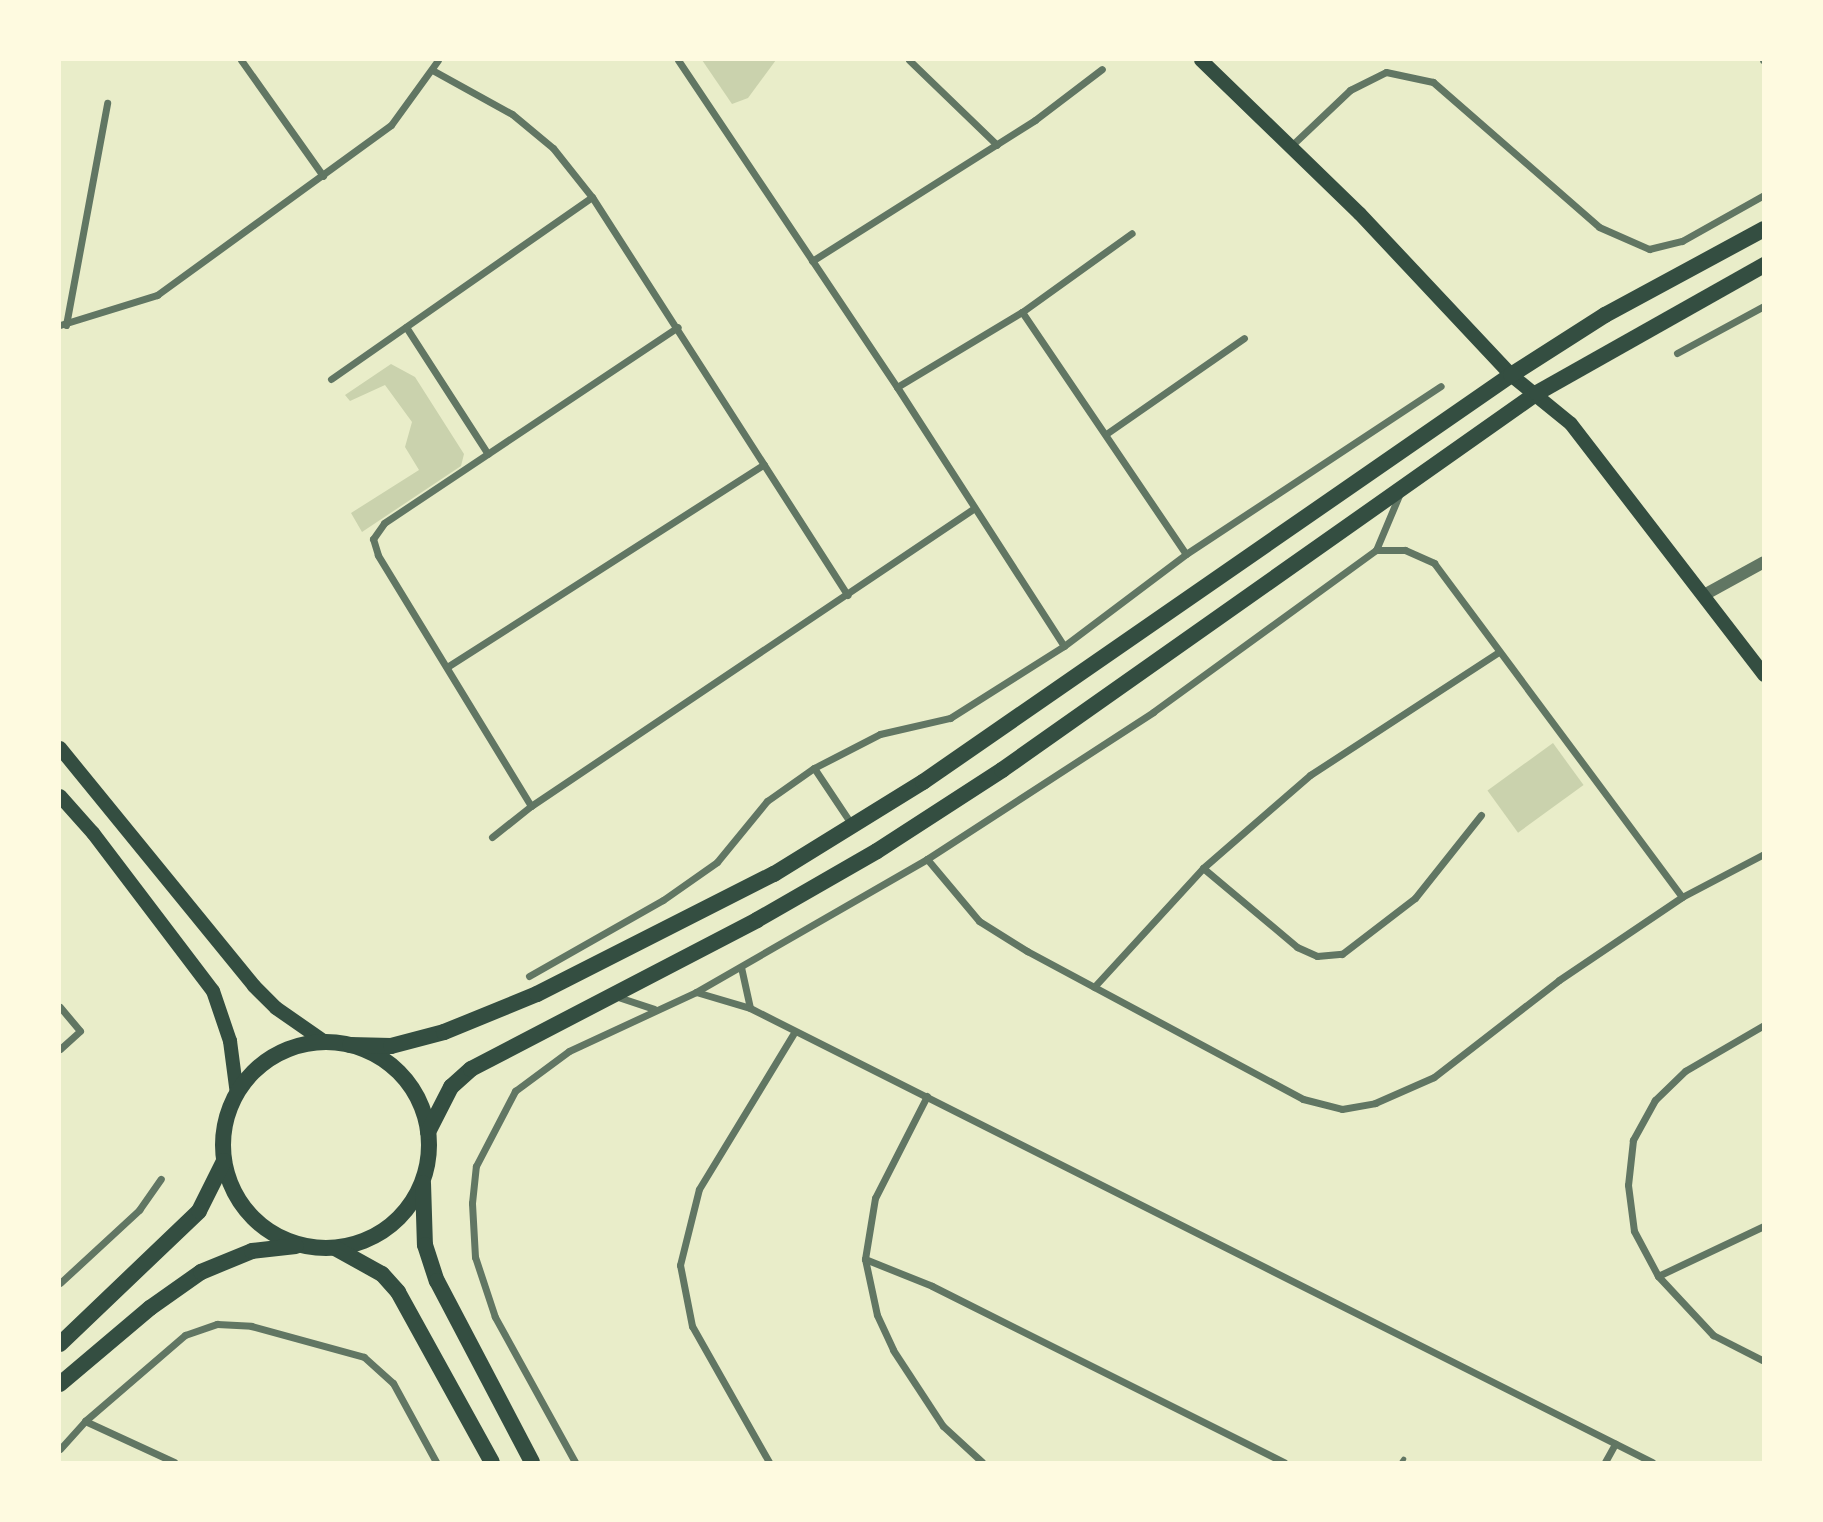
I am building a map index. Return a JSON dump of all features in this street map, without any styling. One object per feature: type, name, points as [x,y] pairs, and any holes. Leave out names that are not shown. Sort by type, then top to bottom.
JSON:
[{"type":"main road","points":[[1201,60],[1360,214],[1511,375],[1537,393],[1571,424],[1763,675]]},
{"type":"main road","points":[[302,1245],[265,1229],[250,1214],[238,1199],[224,1161],[225,1126],[237,1094],[253,1072],[274,1056],[325,1042],[350,1045],[412,1042],[537,994],[774,874],[934,774],[1511,375],[1605,316],[1763,229]]},
{"type":"main road","points":[[532,1462],[437,1281],[425,1245],[423,1177],[428,1132],[451,1087],[471,1069],[615,996],[877,851],[1002,770],[1537,393],[1763,265]]},
{"type":"main road","points":[[60,748],[254,986],[276,1008],[325,1042]]},
{"type":"main road","points":[[60,796],[108,852],[213,991],[230,1041],[237,1094]]},
{"type":"main road","points":[[350,1045],[394,1067],[410,1086],[428,1132]]},
{"type":"main road","points":[[60,1343],[183,1228],[204,1202],[224,1161]]},
{"type":"main road","points":[[60,1384],[150,1308],[201,1272],[252,1251],[302,1245],[335,1248],[364,1241],[389,1226],[410,1204],[423,1177]]},
{"type":"main road","points":[[335,1248],[382,1274],[398,1292],[492,1462]]},
{"type":"street","points":[[241,60],[323,176]]},
{"type":"street","points":[[107,103],[63,325],[156,295],[391,125],[433,71],[438,60]]},
{"type":"street","points":[[678,60],[897,387],[973,509],[1064,646]]},
{"type":"street","points":[[909,60],[996,145]]},
{"type":"street","points":[[812,261],[996,145],[1102,69]]},
{"type":"street","points":[[433,71],[512,114],[553,148],[592,197],[848,595]]},
{"type":"street","points":[[1289,147],[1350,90],[1385,72],[1433,82],[1599,227],[1649,249],[1682,241],[1763,195]]},
{"type":"street","points":[[331,379],[592,197]]},
{"type":"street","points":[[897,387],[1022,312],[1132,233]]},
{"type":"street","points":[[1677,353],[1763,306]]},
{"type":"street","points":[[1022,312],[1186,554]]},
{"type":"street","points":[[406,327],[488,454]]},
{"type":"street","points":[[531,806],[378,555],[373,539],[384,523],[678,327]]},
{"type":"street","points":[[1106,434],[1244,338]]},
{"type":"street","points":[[529,976],[663,900],[717,862],[767,801],[814,768],[880,734],[950,718],[1064,646],[1186,554],[1441,386]]},
{"type":"street","points":[[447,667],[764,464]]},
{"type":"street","points":[[575,1462],[495,1317],[475,1257],[472,1203],[476,1166],[515,1091],[536,1072],[569,1051],[654,1009],[696,992],[927,859],[1153,712],[1376,550],[1403,487]]},
{"type":"street","points":[[492,837],[531,806],[973,509]]},
{"type":"street","points":[[1376,550],[1405,550],[1434,563],[1682,897]]},
{"type":"street","points":[[1704,595],[1763,562]]},
{"type":"street","points":[[1094,987],[1203,868],[1310,775],[1499,652]]},
{"type":"street","points":[[814,768],[852,825]]},
{"type":"street","points":[[1203,868],[1297,947],[1317,956],[1342,954],[1415,898],[1481,815]]},
{"type":"street","points":[[927,859],[979,921],[1094,987],[1303,1100],[1342,1109],[1375,1103],[1434,1077],[1559,980],[1682,897],[1763,854]]},
{"type":"street","points":[[741,967],[750,1008]]},
{"type":"street","points":[[696,992],[750,1008],[794,1033],[927,1096],[1653,1462]]},
{"type":"street","points":[[615,996],[654,1009]]},
{"type":"street","points":[[60,1007],[80,1031],[60,1049]]},
{"type":"street","points":[[1763,1025],[1685,1072],[1655,1100],[1633,1140],[1628,1185],[1634,1231],[1658,1276],[1713,1335],[1763,1361]]},
{"type":"street","points":[[769,1462],[692,1326],[680,1265],[699,1189],[794,1033]]},
{"type":"street","points":[[927,1096],[875,1198],[865,1259],[877,1315],[893,1350],[943,1426],[982,1462]]},
{"type":"street","points":[[60,1283],[139,1210],[161,1179]]},
{"type":"street","points":[[1658,1276],[1763,1226]]},
{"type":"street","points":[[865,1259],[932,1286],[1284,1462]]},
{"type":"street","points":[[60,1450],[85,1421],[185,1335],[217,1324],[251,1326],[364,1357],[393,1383],[436,1462]]},
{"type":"street","points":[[85,1421],[174,1462]]},
{"type":"street","points":[[1605,1462],[1615,1444]]},
{"type":"green space","points":[[702,60],[776,60],[748,98],[732,104]]},
{"type":"green space","points":[[391,364],[415,377],[464,454],[461,466],[362,532],[351,513],[419,470],[405,447],[412,422],[385,385],[350,401],[345,395]]},
{"type":"green space","points":[[1553,743],[1584,785],[1518,833],[1487,791]]}]
